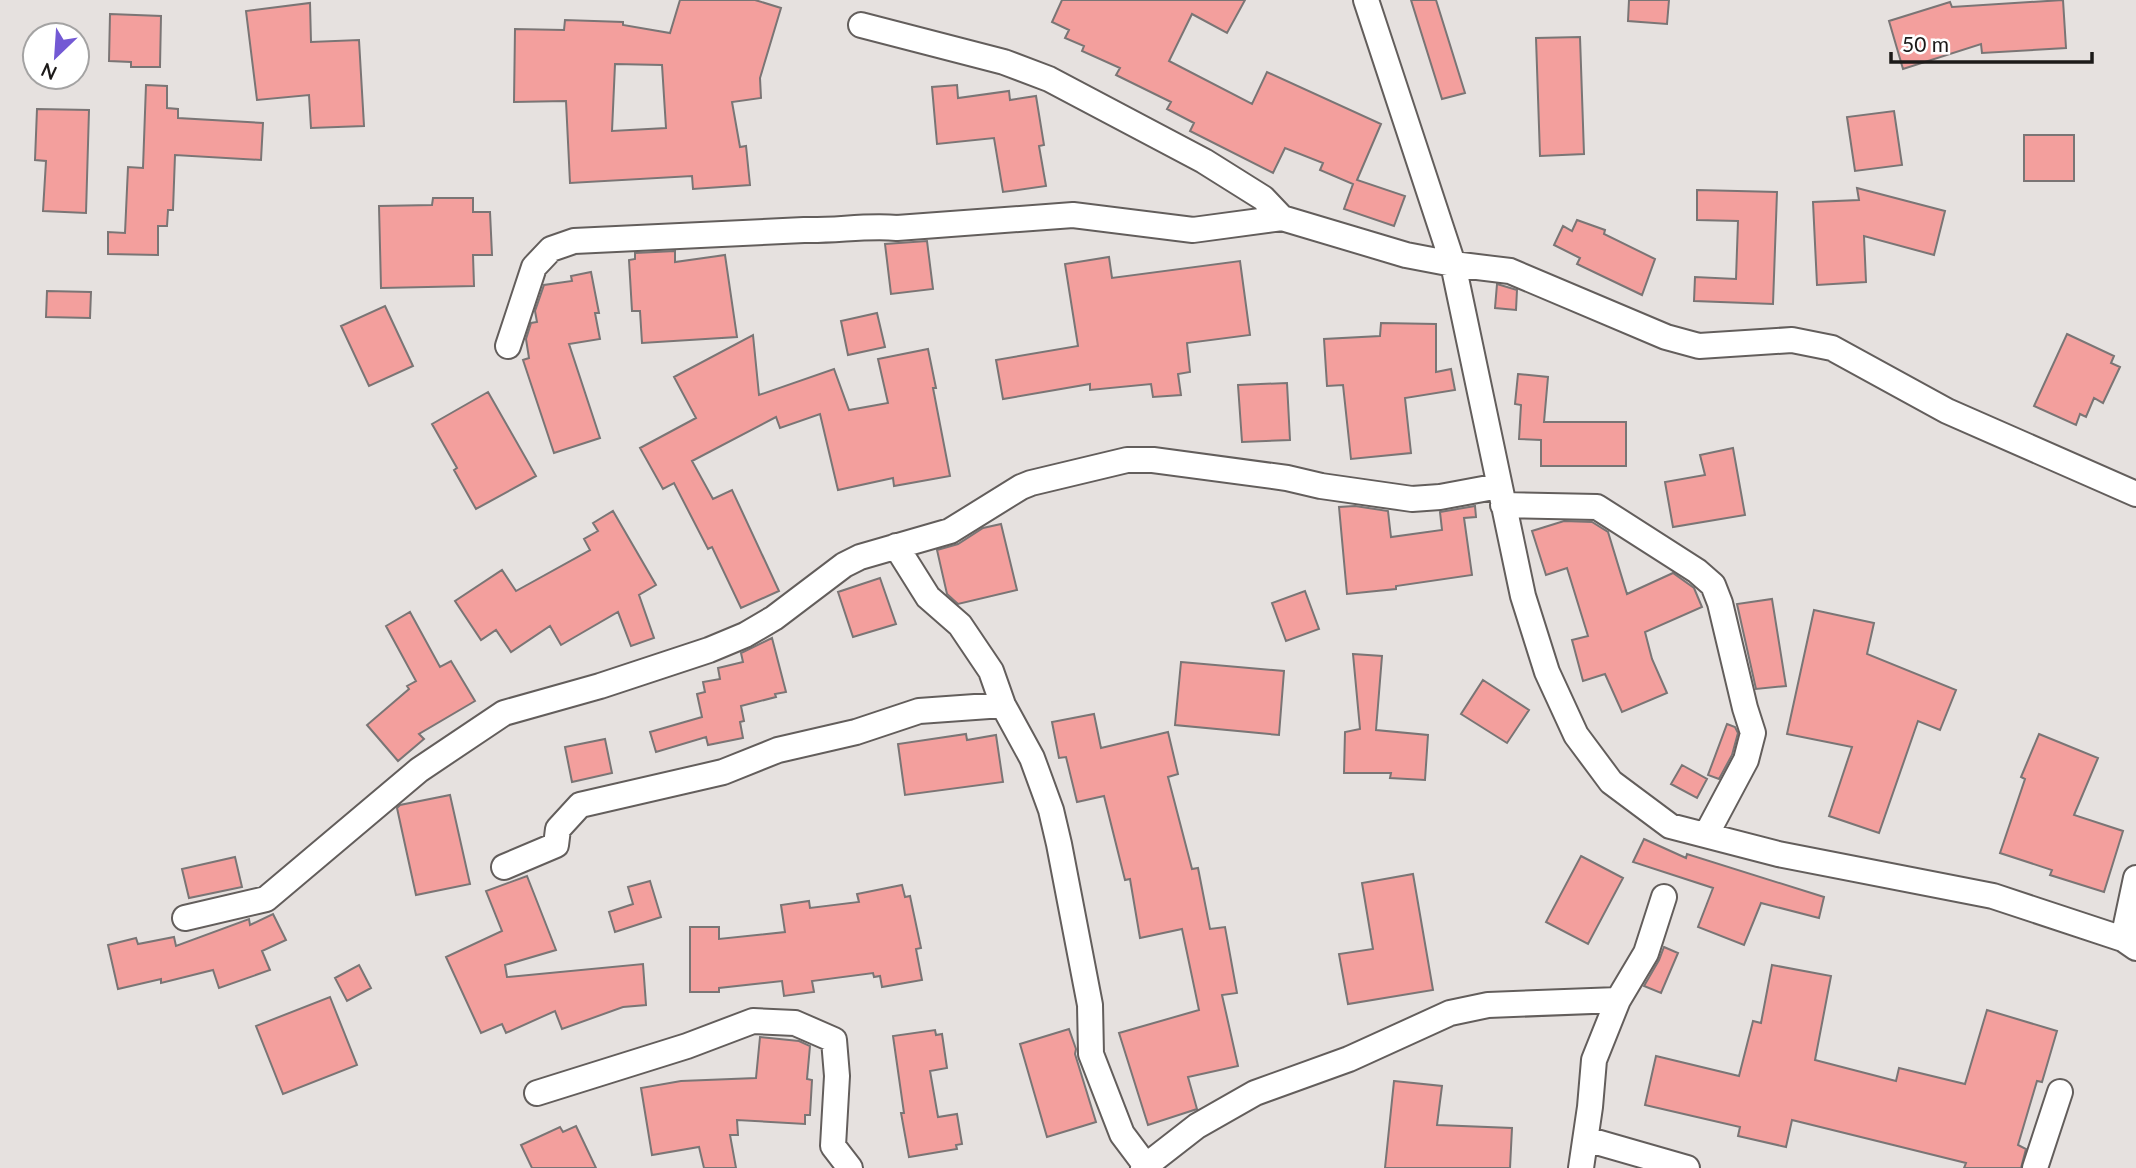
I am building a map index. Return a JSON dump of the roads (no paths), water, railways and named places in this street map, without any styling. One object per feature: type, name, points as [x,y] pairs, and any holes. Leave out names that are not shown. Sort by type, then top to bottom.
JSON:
[{"type":"street","points":[[1366,0],[1453,264],[1523,596],[1547,672],[1576,735],[1611,782],[1670,826],[1778,854],[1993,896],[2129,944],[2136,878]]},
{"type":"street","points":[[861,25],[1004,62],[1049,79],[1204,161],[1263,198],[1282,218]]},
{"type":"street","points":[[508,346],[534,267],[551,249],[574,241],[804,230],[835,231],[852,227],[897,228],[1073,215],[1193,230],[1282,218],[1406,255],[1510,271],[1666,337],[1699,346],[1793,340],[1832,348],[1947,411],[2136,494]]},
{"type":"street","points":[[185,918],[266,899],[419,770],[504,713],[600,686],[709,650],[774,618],[844,565],[860,557],[950,531],[1021,487],[1068,472],[1127,460],[1153,460],[1287,478],[1321,486],[1412,499],[1501,495],[1597,507],[1697,571],[1713,585],[1720,603],[1753,733],[1746,760],[1706,835]]},
{"type":"street","points":[[897,546],[928,597],[960,625],[991,671],[1003,705],[1032,758],[1051,810],[1090,1005],[1091,1054],[1122,1134],[1145,1167],[1197,1126],[1255,1093],[1349,1059],[1450,1013],[1488,1005],[1618,1000]]},
{"type":"street","points":[[504,867],[556,845],[558,829],[580,805],[723,772],[778,750],[856,732],[919,711],[1003,705]]},
{"type":"street","points":[[1581,1168],[1594,1060],[1618,1000],[1646,953],[1664,897]]},
{"type":"street","points":[[537,1093],[687,1046],[753,1021],[795,1023],[834,1040],[837,1076],[833,1146],[850,1168]]},
{"type":"street","points":[[2035,1168],[2060,1092]]},
{"type":"street","points":[[1586,1139],[1687,1168]]}]
